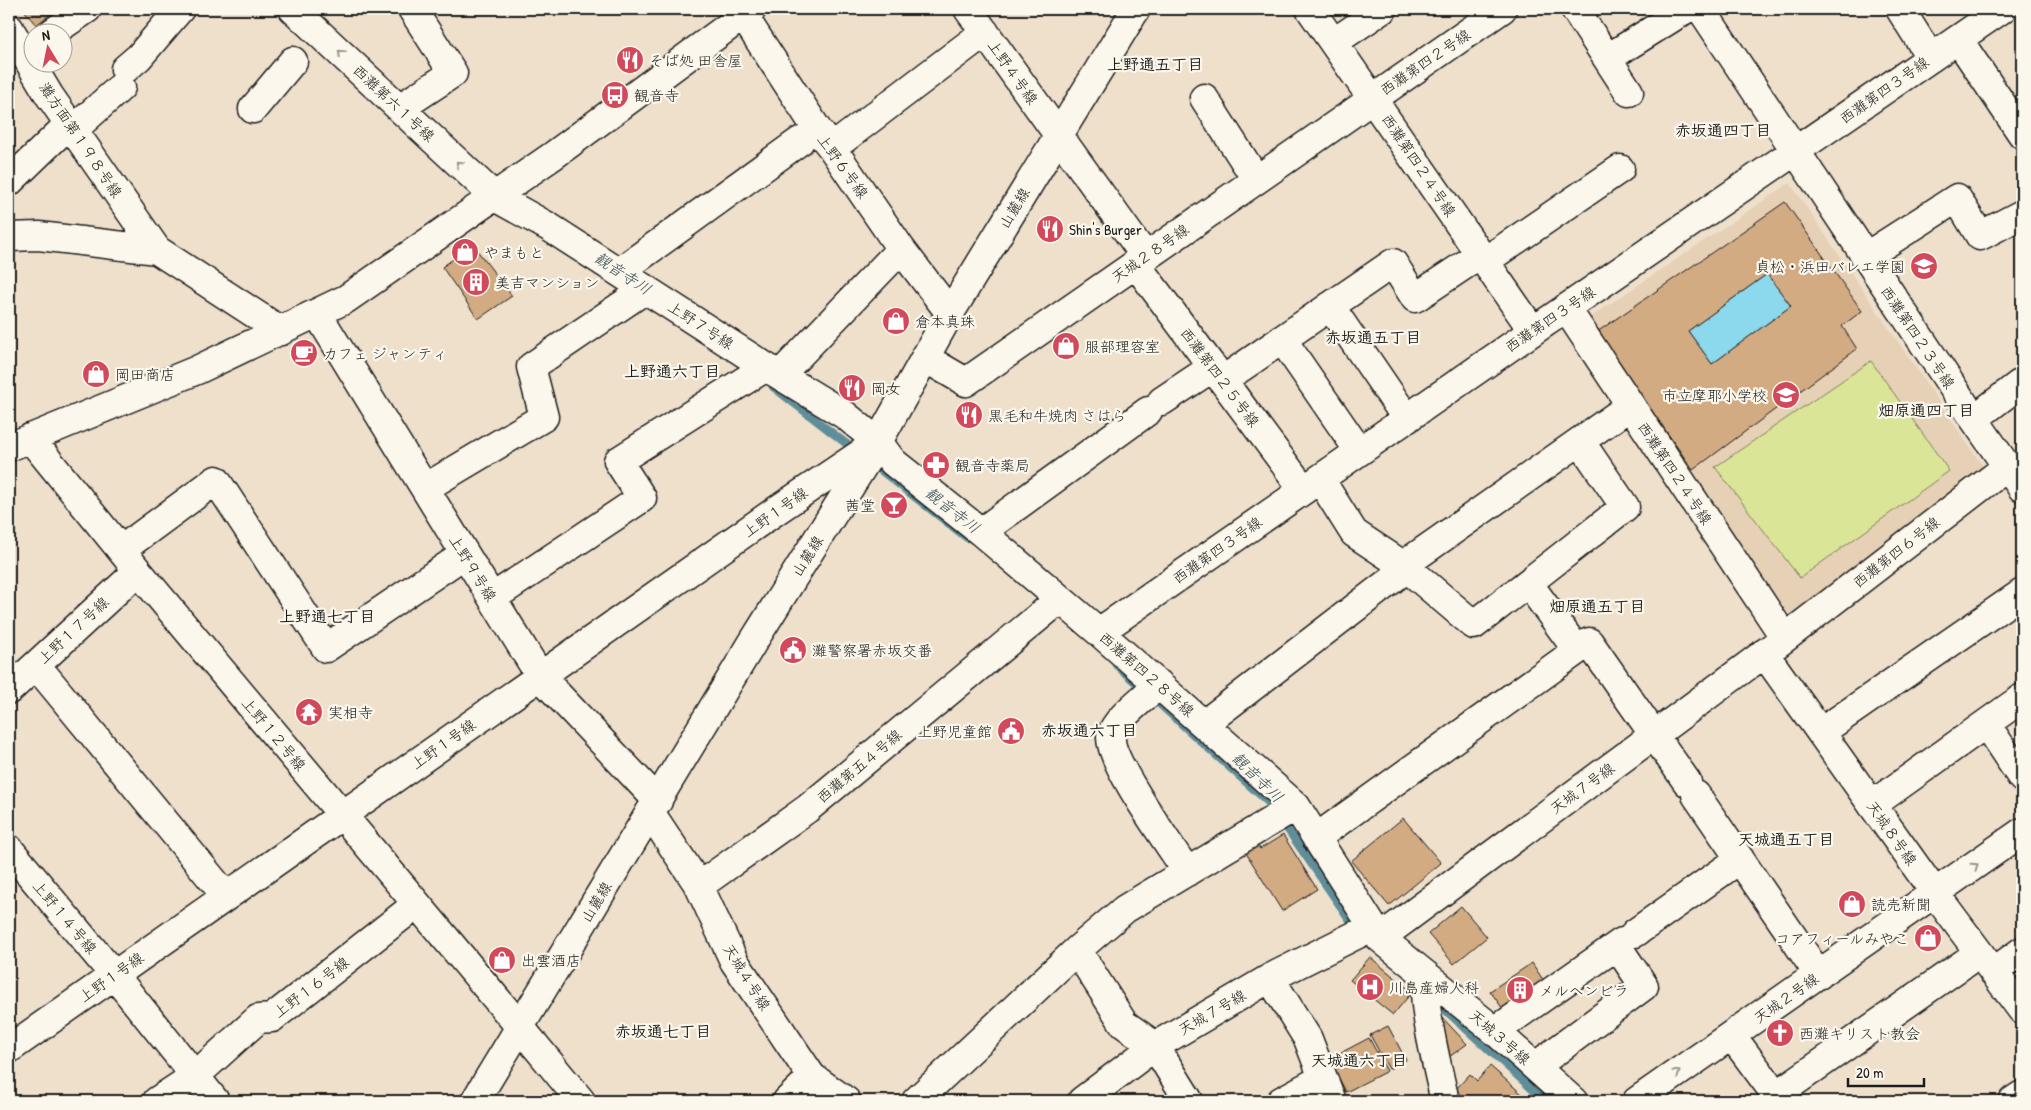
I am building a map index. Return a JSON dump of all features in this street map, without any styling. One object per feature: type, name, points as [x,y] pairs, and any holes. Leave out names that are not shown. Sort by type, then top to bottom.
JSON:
[{"type":"street","points":[[68,22],[87,9]]},
{"type":"street","points":[[9,182],[123,78],[180,9]]},
{"type":"street","name":"西灘第六１号線","points":[[293,9],[495,197]]},
{"type":"street","points":[[400,108],[453,72],[412,9]]},
{"type":"street","name":"上野４号線","points":[[968,9],[1058,135],[1140,260]]},
{"type":"street","name":"山麓線","points":[[480,1092],[925,358],[950,313],[1136,9]]},
{"type":"street","name":"西灘第四２４号線","points":[[1310,9],[1533,331]]},
{"type":"street","points":[[1334,42],[1383,9]]},
{"type":"street","name":"西灘第四２号線","points":[[1373,98],[1502,9]]},
{"type":"street","points":[[1575,9],[1629,92]]},
{"type":"street","points":[[1608,58],[1686,9]]},
{"type":"street","name":"西灘第四２３号線","points":[[1701,9],[1865,258],[2015,477]]},
{"type":"street","points":[[1900,9],[1931,58]]},
{"type":"street","name":"西灘第四３号線","points":[[1099,632],[2002,9]]},
{"type":"street","points":[[14,444],[197,370],[346,299],[495,197],[745,11]]},
{"type":"street","name":"上野６号線","points":[[745,11],[816,129],[832,148],[901,249],[950,313]]},
{"type":"street","name":"灘方面第１９８号線","points":[[9,28],[22,42]]},
{"type":"street","points":[[832,148],[985,32]]},
{"type":"street","points":[[1958,39],[2022,134]]},
{"type":"street","points":[[253,109],[293,61]]},
{"type":"street","name":"灘方面第１９８号線","points":[[41,72],[71,127],[157,250]]},
{"type":"street","points":[[1204,98],[1256,179]]},
{"type":"street","name":"天城２８号線","points":[[925,358],[966,382],[1373,98]]},
{"type":"street","points":[[619,272],[800,142]]},
{"type":"street","points":[[981,532],[1155,406],[1282,339],[1393,263],[1415,298],[1483,257],[1620,169]]},
{"type":"street","name":"上野７号線","points":[[495,197],[549,227],[770,370],[845,415],[870,448]]},
{"type":"street","points":[[1865,258],[1957,198],[1980,236],[2022,214]]},
{"type":"street","points":[[9,237],[39,236],[157,250],[281,331]]},
{"type":"street","points":[[492,598],[642,498],[618,461],[738,384],[770,370],[901,249]]},
{"type":"street","name":"西灘第四２５号線","points":[[1140,260],[1218,374],[1354,533],[1411,563],[1474,625],[1528,583]]},
{"type":"street","points":[[425,488],[544,417],[531,367],[645,290]]},
{"type":"street","points":[[1330,306],[1407,419]]},
{"type":"street","name":"西灘第四２４号線","points":[[1566,308],[1630,406],[1774,646]]},
{"type":"street","name":"上野９号線","points":[[317,313],[540,676],[654,806]]},
{"type":"street","points":[[1282,339],[1359,451]]},
{"type":"street","points":[[1974,419],[2022,382]]},
{"type":"street","points":[[1204,724],[1411,563],[1630,406]]},
{"type":"street","points":[[1577,650],[1528,583],[1625,507],[1580,441]]},
{"type":"street","name":"上野１２号線","points":[[14,444],[121,550],[581,1101]]},
{"type":"street","name":"西灘第四２８号線","points":[[870,448],[893,462],[981,532],[1051,606],[1099,632],[1204,724],[1286,812],[1316,838],[1366,933]]},
{"type":"street","name":"上野１号線","points":[[9,1048],[777,510],[870,448]]},
{"type":"street","name":"西灘第四６号線","points":[[1774,646],[2015,477]]},
{"type":"street","points":[[121,550],[216,480],[326,648],[465,554]]},
{"type":"street","name":"上野１７号線","points":[[9,690],[138,571]]},
{"type":"street","points":[[1820,732],[2022,593]]},
{"type":"street","name":"西灘第五４号線","points":[[699,886],[807,809],[1051,606]]},
{"type":"street","points":[[1316,838],[1589,642],[1820,975]]},
{"type":"street","name":"天城８号線","points":[[1774,646],[1820,732],[1935,894],[2022,1010]]},
{"type":"street","name":"天城７号線","points":[[1082,1101],[1155,1046],[1270,978],[1366,933],[1654,734],[1774,646]]},
{"type":"street","points":[[36,665],[226,896]]},
{"type":"street","points":[[1158,684],[1116,724],[1110,736],[1118,764],[1187,872]]},
{"type":"street","points":[[1872,805],[2022,698]]},
{"type":"street","points":[[1986,724],[2022,778]]},
{"type":"street","name":"天城４号線","points":[[654,806],[699,886],[734,961],[812,1078],[846,1101]]},
{"type":"street","points":[[916,1101],[1077,950],[1125,910],[1286,812]]},
{"type":"street","name":"天城２号線","points":[[1637,1101],[1820,975],[2022,832]]},
{"type":"street","name":"上野１４号線","points":[[9,849],[114,975],[215,1101]]},
{"type":"street","points":[[1496,1031],[1740,859]]},
{"type":"street","name":"上野１６号線","points":[[157,1101],[195,1076],[258,1019],[272,1018],[417,904]]},
{"type":"street","name":"天城３号線","points":[[1366,933],[1425,980],[1496,1031],[1573,1101]]},
{"type":"street","points":[[1544,1060],[1644,986],[1624,940]]},
{"type":"street","points":[[1077,950],[1124,1024],[1155,1046],[1189,1101]]},
{"type":"street","points":[[1732,1036],[1776,1095],[1986,962],[2022,951]]},
{"type":"street","points":[[1270,978],[1308,1039],[1328,1090],[1281,1101]]},
{"type":"street","points":[[1425,980],[1445,1101]]},
{"type":"street","points":[[787,1101],[812,1078]]},
{"type":"street","points":[[458,1101],[480,1092]]},
{"type":"street","points":[[2013,1101],[2022,1095]]},
{"type":"shaded area","name":"市立摩耶小学校","points":[[1790,183],[1986,471],[1792,619],[1586,320]]},
{"type":"green space","points":[[1871,361],[1949,471],[1800,578],[1715,467]]},
{"type":"water","points":[[1767,274],[1791,306],[1712,364],[1688,331]]},
{"type":"building","points":[[23,9],[57,9],[40,22],[34,22]]},
{"type":"building","points":[[1785,202],[1862,311],[1842,326],[1857,349],[1693,470],[1597,332]],"holes":[[[1767,274],[1791,306],[1712,364],[1688,331]]]},
{"type":"building","name":"美吉マンション","points":[[473,245],[512,296],[478,319],[442,267]]},
{"type":"building","points":[[1403,818],[1441,863],[1389,906],[1351,861]]},
{"type":"building","points":[[1283,835],[1317,889],[1282,911],[1246,853],[1258,846],[1260,849]]},
{"type":"building","points":[[1461,906],[1487,937],[1454,964],[1428,934]]},
{"type":"building","points":[[1370,957],[1412,992],[1393,1015],[1350,980]]},
{"type":"building","name":"メルヘンビラ","points":[[1532,963],[1549,989],[1508,1016],[1490,991]]},
{"type":"building","points":[[1439,1014],[1467,1044],[1449,1057]]},
{"type":"building","points":[[1388,1026],[1406,1060],[1389,1069],[1370,1035]]},
{"type":"building","points":[[1369,1038],[1387,1071],[1346,1092],[1329,1059]]},
{"type":"building","points":[[1490,1066],[1530,1101],[1458,1101],[1463,1096],[1456,1089],[1470,1074],[1477,1081]]},
{"type":"waterway","name":"観音寺川","points":[[773,387],[857,452]]},
{"type":"waterway","name":"観音寺川","points":[[870,462],[967,538]]},
{"type":"waterway","name":"観音寺川","points":[[1116,665],[1270,804],[1356,929]]},
{"type":"waterway","name":"観音寺川","points":[[1433,999],[1545,1101]]},
{"type":"place","name":"そば処 田舎屋","points":[[630,60]]},
{"type":"place","name":"観音寺","points":[[615,95]]},
{"type":"place","name":"Shin's Burger","points":[[1050,229]]},
{"type":"place","name":"やまもと","points":[[465,252]]},
{"type":"place","name":"貞松・浜田バレエ学園","points":[[1924,266]]},
{"type":"place","name":"美吉マンション","points":[[476,282]]},
{"type":"place","name":"倉本真珠","points":[[896,321]]},
{"type":"place","name":"服部理容室","points":[[1066,346]]},
{"type":"place","name":"カフェ ジャンティ","points":[[304,353]]},
{"type":"place","name":"岡田商店","points":[[96,374]]},
{"type":"place","name":"岡女","points":[[852,388]]},
{"type":"place","name":"市立摩耶小学校","points":[[1786,395]]},
{"type":"place","name":"黒毛和牛焼肉 さはら","points":[[969,415]]},
{"type":"place","name":"観音寺薬局","points":[[936,465]]},
{"type":"place","name":"茜堂","points":[[894,505]]},
{"type":"place","name":"灘警察署赤坂交番","points":[[793,650]]},
{"type":"place","name":"実相寺","points":[[309,712]]},
{"type":"place","name":"上野児童館","points":[[1011,731]]},
{"type":"place","name":"読売新聞","points":[[1852,904]]},
{"type":"place","name":"コアフィールみやこ","points":[[1928,938]]},
{"type":"place","name":"出雲酒店","points":[[502,960]]},
{"type":"place","name":"川島産婦人科","points":[[1370,987]]},
{"type":"place","name":"メルヘンビラ","points":[[1520,990]]},
{"type":"place","name":"西灘キリスト教会","points":[[1780,1033]]},
{"type":"district","name":"上野通五丁目","points":[[1155,64]]},
{"type":"district","name":"赤坂通四丁目","points":[[1723,130]]},
{"type":"district","name":"赤坂通五丁目","points":[[1373,337]]},
{"type":"district","name":"上野通六丁目","points":[[672,371]]},
{"type":"district","name":"畑原通四丁目","points":[[1926,410]]},
{"type":"district","name":"畑原通五丁目","points":[[1597,606]]},
{"type":"district","name":"上野通七丁目","points":[[327,616]]},
{"type":"district","name":"赤坂通六丁目","points":[[1089,730]]},
{"type":"district","name":"天城通五丁目","points":[[1786,839]]},
{"type":"district","name":"赤坂通七丁目","points":[[663,1031]]},
{"type":"district","name":"天城通六丁目","points":[[1359,1060]]}]
